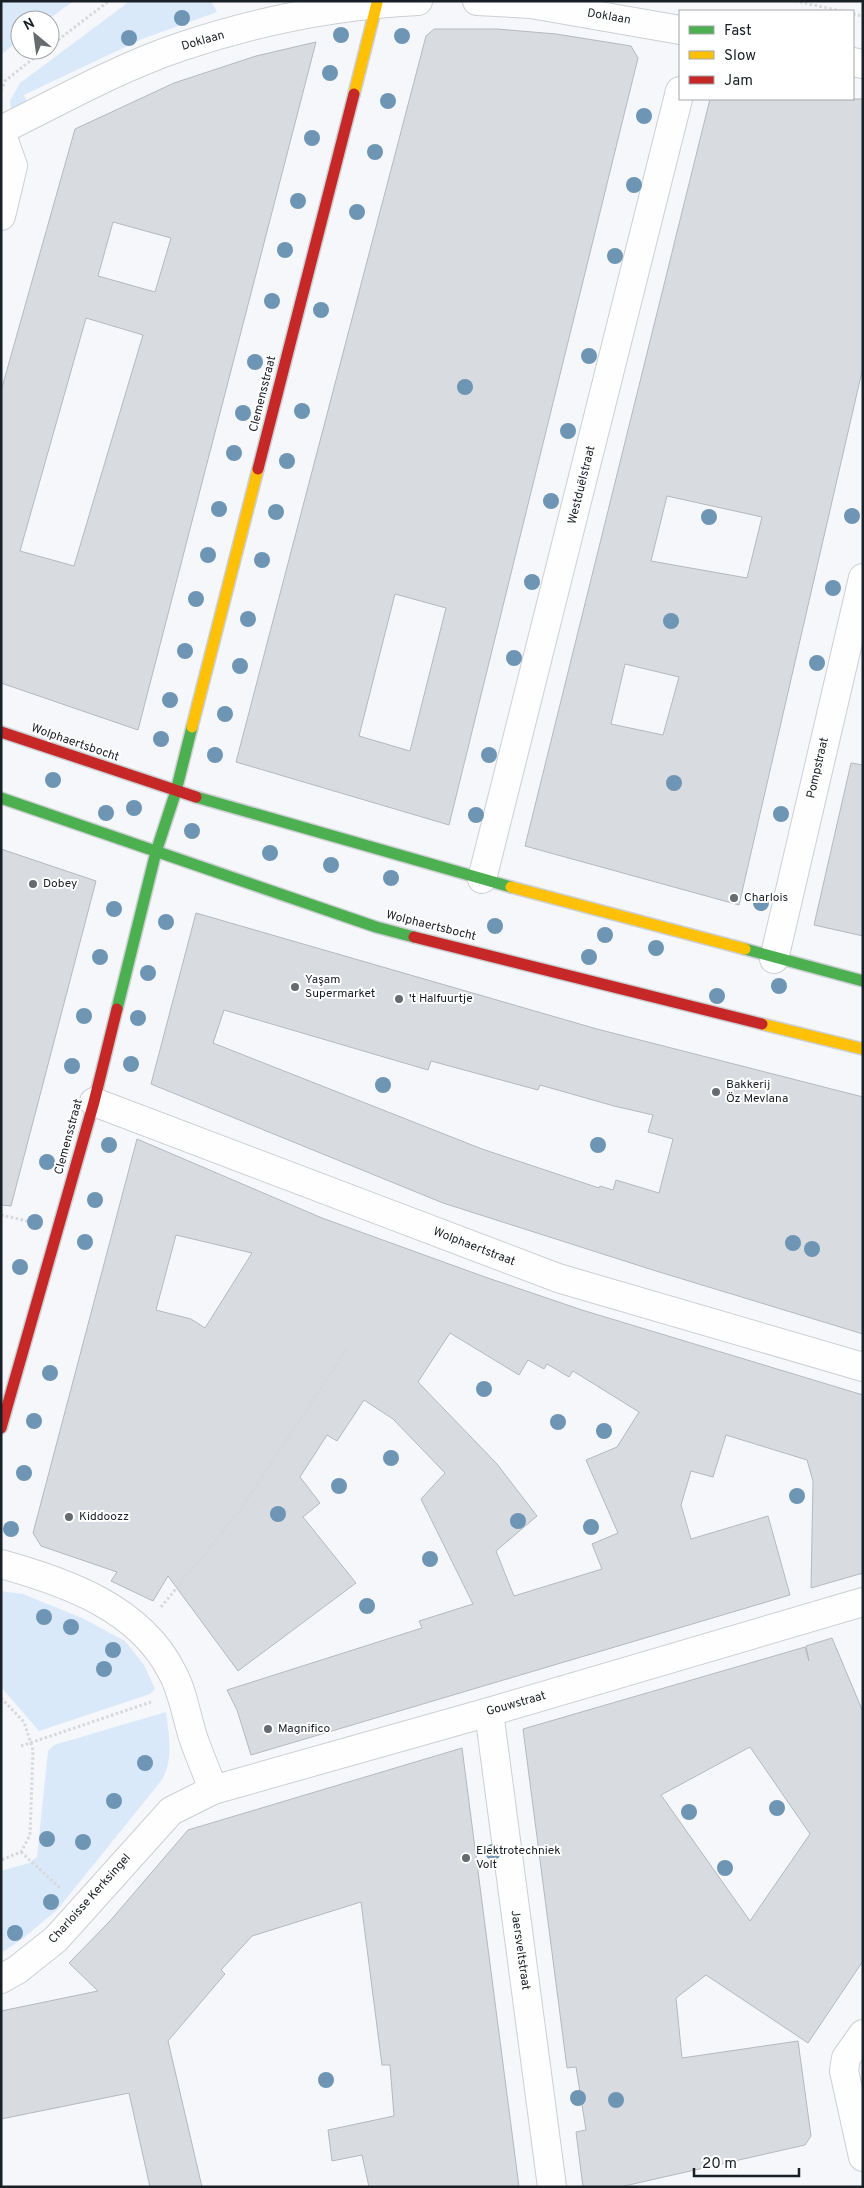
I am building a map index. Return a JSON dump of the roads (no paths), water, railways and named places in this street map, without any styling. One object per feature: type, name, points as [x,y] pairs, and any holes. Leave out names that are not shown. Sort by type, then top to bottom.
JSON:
[{"type":"street","name":"Doklaan","points":[[1,131],[128,68],[180,47],[291,18],[377,3],[418,1]]},
{"type":"street","name":"Doklaan","points":[[477,1],[531,4],[679,30]]},
{"type":"street","name":"Clemensstraat","points":[[1,1428],[94,1102],[156,852],[176,791],[377,3]]},
{"type":"street","name":"Westduëlstraat","points":[[482,880],[679,94]]},
{"type":"street","points":[[1,131],[13,166],[1,216]]},
{"type":"street","name":"Pompstraat","points":[[774,959],[863,578]]},
{"type":"street","name":"Wolphaertsbocht","points":[[1,732],[176,791],[482,880],[774,959],[863,981]]},
{"type":"street","name":"Wolphaertsbocht","points":[[1,798],[376,927],[863,1049]]},
{"type":"street","name":"Wolphaertstraat","points":[[94,1102],[558,1278],[863,1367]]},
{"type":"street","points":[[1,1564],[38,1574],[79,1590],[116,1611],[142,1630],[156,1646],[172,1671],[213,1790]]},
{"type":"street","name":"Gouwstraat","points":[[171,1811],[213,1790],[489,1712],[863,1602]]},
{"type":"street","name":"Jaersveltstraat","points":[[489,1712],[552,2187]]},
{"type":"street","name":"Charloisse Kerksingel","points":[[1,1979],[42,1951],[82,1910],[171,1811]]},
{"type":"street","points":[[863,2034],[846,2058],[844,2071],[863,2157]]},
{"type":"place","name":"Dobey","points":[[33,884]]},
{"type":"place","name":"Charlois","points":[[734,898]]},
{"type":"place","name":"Yaşam Supermarket","points":[[295,987]]},
{"type":"place","name":"'t Halfuurtje","points":[[399,999]]},
{"type":"place","name":"Bakkerij Öz Mevlana","points":[[716,1092]]},
{"type":"place","name":"Kiddoozz","points":[[69,1517]]},
{"type":"place","name":"Magnifico","points":[[268,1729]]},
{"type":"place","name":"Elektrotechniek Volt","points":[[466,1858]]}]
